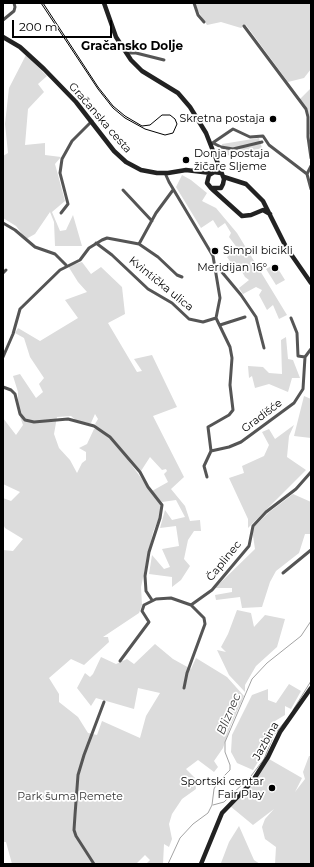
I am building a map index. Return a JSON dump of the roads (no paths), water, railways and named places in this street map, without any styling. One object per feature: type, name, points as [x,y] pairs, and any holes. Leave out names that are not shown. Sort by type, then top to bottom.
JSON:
[{"type":"main road","points":[[104,3],[116,37],[126,53],[138,68],[167,85],[184,100],[212,143],[224,182],[222,187],[216,189],[211,188]]},
{"type":"main road","name":"Gračanska cesta","points":[[3,37],[30,55],[76,102],[115,152],[126,162],[145,171],[165,173],[186,170],[212,172]]},
{"type":"main road","points":[[207,181],[217,167],[217,161]]},
{"type":"main road","points":[[198,172],[207,181],[211,188],[242,216],[251,215],[261,211],[267,211],[271,215]]},
{"type":"main road","points":[[212,172],[246,184],[265,203],[286,247],[311,283]]},
{"type":"main road","points":[[261,211],[264,208],[265,203]]},
{"type":"main road","name":"Jazbina","points":[[200,864],[222,813],[252,782],[268,757],[280,732],[311,688]]},
{"type":"street","points":[[3,20],[14,11],[14,3]]},
{"type":"street","points":[[194,3],[198,14],[204,22]]},
{"type":"street","points":[[244,26],[306,109],[308,117],[308,142],[311,158]]},
{"type":"street","points":[[126,53],[136,53],[164,60]]},
{"type":"street","points":[[61,213],[68,204],[60,172],[62,159],[72,141],[92,122]]},
{"type":"street","points":[[262,142],[233,149],[222,148],[212,143],[233,129],[250,136],[263,136],[269,145],[307,174],[311,189]]},
{"type":"street","points":[[307,174],[311,166]]},
{"type":"street","points":[[165,173],[173,190],[209,248],[216,268],[220,298],[216,318],[230,347],[232,358],[230,386],[232,410],[229,415],[208,427],[211,451],[204,466],[207,477]]},
{"type":"street","points":[[123,190],[152,221]]},
{"type":"street","points":[[139,244],[152,221],[173,190]]},
{"type":"street","points":[[3,223],[16,230],[35,247],[55,254],[66,265]]},
{"type":"street","points":[[3,355],[13,334],[20,309],[48,280],[66,265],[80,260],[89,248],[107,238],[139,244],[158,257],[177,275],[182,277]]},
{"type":"street","name":"Kvintička ulica","points":[[96,243],[112,255],[148,288],[172,303],[189,319],[203,322],[216,318]]},
{"type":"street","points":[[216,268],[221,271],[241,294],[256,317],[264,348]]},
{"type":"street","points":[[3,273],[6,270]]},
{"type":"street","points":[[220,325],[245,317]]},
{"type":"street","points":[[291,318],[297,334],[298,356],[305,357],[311,349]]},
{"type":"street","name":"Gradišće","points":[[211,451],[242,442],[294,403],[304,389],[305,357]]},
{"type":"street","points":[[3,387],[16,394],[20,414],[25,420],[34,422],[64,418],[94,426],[110,437],[140,472],[148,487],[162,505],[160,518],[149,552],[145,576],[146,591],[152,600]]},
{"type":"street","name":"Čaplinec","points":[[191,606],[212,590],[241,557],[249,546],[253,526],[266,512],[286,498],[311,472]]},
{"type":"street","points":[[283,573],[311,550]]},
{"type":"street","points":[[120,661],[149,622],[143,614],[142,608],[144,605],[152,600],[171,598],[191,606],[202,616],[205,624],[187,673],[184,688]]},
{"type":"street","points":[[94,864],[74,830],[78,775],[84,754],[104,702]]},
{"type":"waterway","name":"Bliznec","points":[[168,864],[180,838],[193,824],[208,813],[212,805],[214,789],[217,783],[230,770],[230,765],[225,752],[225,742],[252,679],[267,663],[301,636],[311,621]]},
{"type":"waterway","points":[[293,710],[311,681]]},
{"type":"waterway","points":[[213,805],[224,802],[251,776],[264,759],[274,735],[287,719]]},
{"type":"tram line","points":[[41,3],[98,89],[113,108],[125,118],[145,129],[165,135],[173,133],[177,124],[175,119],[170,115],[162,115],[150,125],[142,126],[125,116],[113,106],[98,87],[43,3]]},
{"type":"place","name":"Skretna postaja","points":[[273,119]]},
{"type":"place","name":"Donja postaja žičare Sljeme","points":[[186,160]]},
{"type":"place","name":"Simpil bicikli","points":[[215,251]]},
{"type":"place","name":"Meridijan 16°","points":[[275,268]]},
{"type":"place","name":"Sportski centar Fair Play","points":[[272,788]]},
{"type":"district","name":"Gračansko Dolje","points":[[132,46]]},
{"type":"park label","name":"Park šuma Remete","points":[[70,797]]}]
